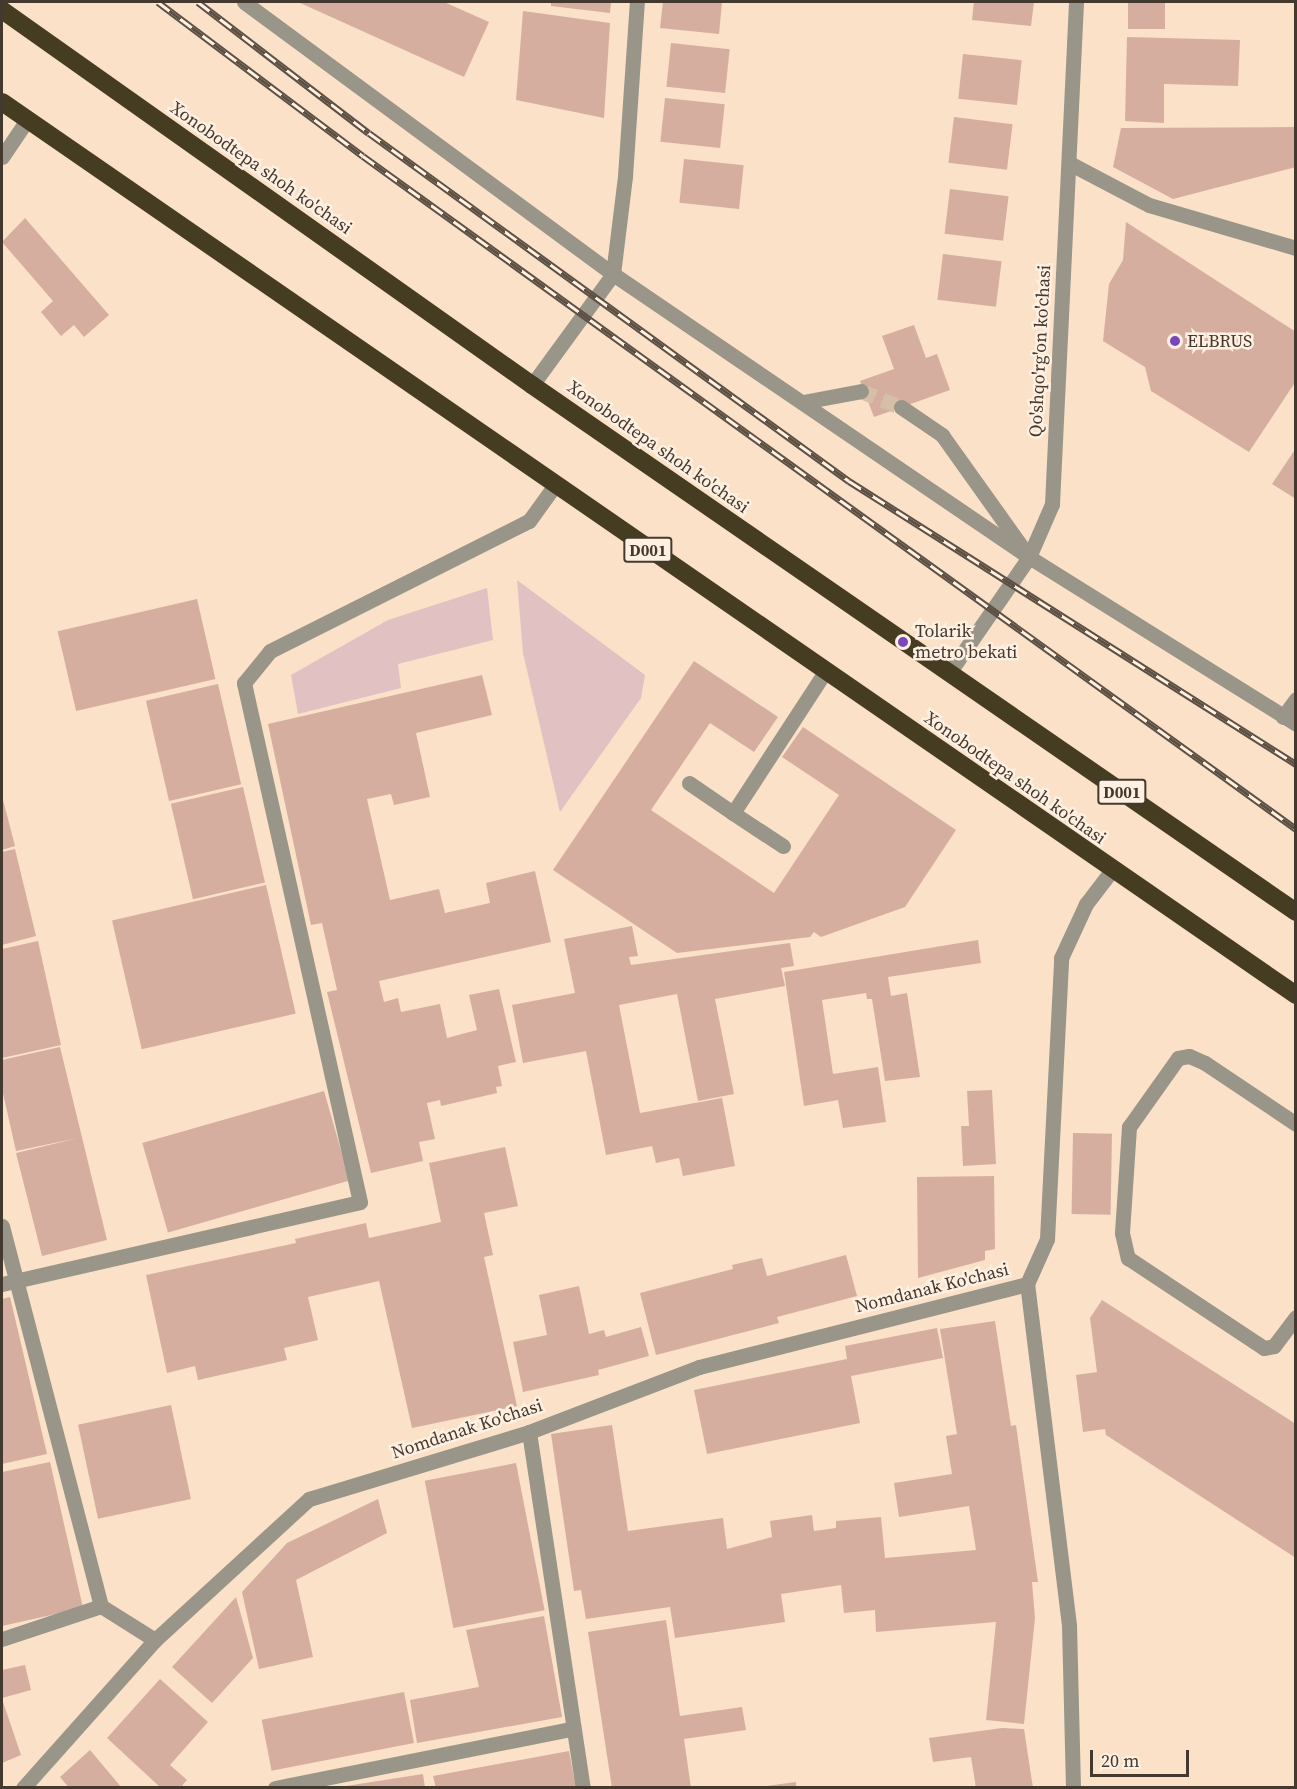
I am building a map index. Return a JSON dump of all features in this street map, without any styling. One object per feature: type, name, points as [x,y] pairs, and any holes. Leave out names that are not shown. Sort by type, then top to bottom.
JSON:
[{"type":"highway","name":"Xonobodtepa shoh ko'chasi","points":[[2,10],[532,385],[1296,912]]},
{"type":"highway","name":"Xonobodtepa shoh ko'chasi","points":[[2,102],[1296,995]]},
{"type":"street","points":[[244,2],[613,274],[1029,557],[1289,721],[1296,699]]},
{"type":"street","points":[[532,385],[613,274],[625,176],[637,2]]},
{"type":"street","name":"Qo'shqo'rg'on ko'chasi","points":[[949,673],[1029,557],[1052,504],[1076,2]]},
{"type":"street","points":[[2,157],[27,120]]},
{"type":"street","points":[[1069,163],[1149,205],[1296,248]]},
{"type":"street","points":[[803,402],[861,391]]},
{"type":"street","points":[[902,407],[942,435],[1029,557]]},
{"type":"street","points":[[7,1283],[360,1202],[243,683],[270,651],[529,521],[555,485]]},
{"type":"street","points":[[733,813],[825,672]]},
{"type":"street","points":[[689,783],[783,846]]},
{"type":"street","points":[[1073,1788],[1069,1625],[1027,1284],[1047,1239],[1062,958],[1086,904],[1112,870]]},
{"type":"street","points":[[1296,1124],[1205,1063],[1189,1056],[1178,1058],[1129,1127],[1122,1233],[1128,1258],[1264,1348],[1274,1346],[1296,1317]]},
{"type":"street","points":[[2,1226],[7,1283],[101,1606],[155,1640]]},
{"type":"street","name":"Nomdanak Ko'chasi","points":[[23,1788],[155,1640],[309,1499],[529,1432],[699,1367],[1027,1284]]},
{"type":"street","points":[[529,1432],[571,1729],[583,1788]]},
{"type":"street","points":[[2,1639],[101,1606]]},
{"type":"street","points":[[275,1788],[571,1729]]},
{"type":"shaded area","points":[[517,580],[645,675],[641,698],[560,812],[523,653]]},
{"type":"shaded area","points":[[487,588],[493,640],[398,664],[401,688],[298,714],[291,675],[388,620]]},
{"type":"building","points":[[298,2],[444,2],[489,22],[464,77]]},
{"type":"building","points":[[551,2],[611,2],[610,13],[551,6]]},
{"type":"building","points":[[663,2],[722,2],[719,34],[660,28]]},
{"type":"building","points":[[974,2],[1034,2],[1031,26],[972,20]]},
{"type":"building","points":[[1128,2],[1165,2],[1165,29],[1128,29]]},
{"type":"building","points":[[523,11],[610,23],[604,118],[516,100]]},
{"type":"building","points":[[1127,37],[1240,40],[1238,86],[1164,84],[1164,123],[1125,121]]},
{"type":"building","points":[[671,43],[730,49],[725,93],[666,87]]},
{"type":"building","points":[[963,54],[1022,60],[1017,105],[958,99]]},
{"type":"building","points":[[665,98],[725,104],[720,148],[660,142]]},
{"type":"building","points":[[954,117],[1013,124],[1007,170],[948,163]]},
{"type":"building","points":[[1296,127],[1296,167],[1173,199],[1113,167],[1121,128]]},
{"type":"building","points":[[684,159],[744,165],[739,209],[679,203]]},
{"type":"building","points":[[950,189],[1009,196],[1003,241],[945,234]]},
{"type":"building","points":[[25,218],[109,315],[84,337],[74,325],[61,336],[41,312],[53,301],[2,242]]},
{"type":"building","points":[[1126,222],[1296,332],[1296,381],[1249,452],[1151,391],[1145,367],[1103,341],[1109,284],[1123,260]]},
{"type":"building","points":[[943,254],[1002,261],[996,307],[937,300]]},
{"type":"building","points":[[914,325],[926,358],[937,354],[950,390],[874,417],[860,381],[894,369],[882,336]]},
{"type":"building","points":[[1296,448],[1296,499],[1272,484]]},
{"type":"building","points":[[197,599],[215,679],[76,711],[58,631]]},
{"type":"building","points":[[694,661],[778,717],[754,752],[710,723],[651,810],[774,893],[839,795],[782,757],[803,727],[956,830],[905,907],[821,937],[814,932],[810,937],[677,953],[553,870]]},
{"type":"building","points":[[482,675],[492,715],[416,733],[430,797],[394,805],[391,794],[367,799],[390,900],[439,889],[445,913],[490,903],[486,883],[535,871],[551,942],[379,981],[384,1002],[398,998],[401,1012],[440,1004],[447,1038],[477,1030],[469,995],[499,989],[516,1062],[498,1066],[502,1086],[496,1087],[497,1093],[441,1106],[440,1100],[427,1103],[435,1139],[419,1142],[423,1161],[371,1173],[327,992],[337,990],[322,923],[311,925],[268,724]]},
{"type":"building","points":[[218,684],[241,784],[169,801],[146,701]]},
{"type":"building","points":[[243,787],[265,882],[193,899],[171,804]]},
{"type":"building","points":[[2,796],[15,846],[2,850]]},
{"type":"building","points":[[15,849],[36,936],[2,945],[2,852]]},
{"type":"building","points":[[266,885],[296,1014],[142,1049],[112,921]]},
{"type":"building","points":[[632,926],[638,956],[629,957],[631,965],[790,943],[794,966],[781,968],[785,986],[715,999],[734,1094],[698,1101],[677,994],[619,1005],[640,1113],[722,1098],[735,1166],[683,1176],[679,1158],[656,1163],[652,1146],[606,1155],[586,1051],[523,1063],[512,1005],[575,993],[564,939]]},
{"type":"building","points":[[978,940],[981,963],[888,977],[891,996],[907,993],[920,1077],[885,1081],[872,999],[867,999],[866,993],[822,1000],[833,1074],[878,1067],[886,1122],[843,1128],[838,1100],[804,1106],[784,972]]},
{"type":"building","points":[[38,941],[61,1045],[2,1058],[2,949]]},
{"type":"building","points":[[60,1047],[107,1240],[42,1256],[16,1153],[78,1138],[16,1151],[2,1089],[2,1060]]},
{"type":"building","points":[[992,1090],[996,1164],[963,1166],[961,1126],[969,1126],[967,1091]]},
{"type":"building","points":[[324,1091],[350,1180],[168,1232],[142,1143]]},
{"type":"building","points":[[1073,1133],[1112,1134],[1111,1215],[1072,1214]]},
{"type":"building","points":[[505,1147],[518,1206],[484,1213],[493,1255],[484,1257],[517,1406],[412,1428],[379,1281],[308,1297],[318,1340],[284,1348],[287,1360],[198,1380],[195,1366],[167,1373],[146,1275],[296,1243],[295,1239],[366,1223],[369,1238],[441,1222],[429,1163]]},
{"type":"building","points":[[994,1176],[995,1249],[985,1251],[985,1260],[918,1278],[917,1177]]},
{"type":"building","points":[[846,1255],[857,1296],[777,1317],[779,1323],[656,1355],[640,1293],[733,1269],[732,1265],[762,1258],[767,1276]]},
{"type":"building","points":[[579,1286],[589,1334],[604,1330],[606,1337],[641,1327],[649,1356],[598,1370],[599,1375],[523,1392],[513,1342],[547,1335],[539,1295]]},
{"type":"building","points":[[10,1297],[47,1454],[2,1464],[2,1299]]},
{"type":"building","points":[[1102,1300],[1296,1424],[1296,1558],[1106,1435],[1105,1429],[1083,1432],[1076,1375],[1097,1372],[1090,1318]]},
{"type":"building","points":[[995,1321],[1011,1426],[1016,1425],[1038,1582],[1032,1582],[1035,1618],[1024,1724],[986,1720],[996,1622],[876,1632],[875,1610],[844,1613],[841,1585],[781,1594],[785,1622],[675,1638],[670,1607],[586,1619],[581,1590],[574,1591],[551,1434],[612,1425],[628,1531],[723,1518],[727,1549],[772,1537],[770,1521],[812,1515],[814,1531],[836,1528],[836,1521],[881,1517],[885,1558],[976,1550],[969,1506],[899,1517],[894,1483],[952,1474],[946,1436],[957,1434],[940,1329]]},
{"type":"building","points":[[937,1328],[943,1358],[851,1376],[860,1423],[707,1454],[694,1390],[847,1359],[845,1346]]},
{"type":"building","points":[[171,1405],[191,1499],[98,1519],[78,1425]]},
{"type":"building","points":[[50,1462],[83,1608],[2,1626],[2,1472]]},
{"type":"building","points":[[516,1463],[545,1610],[453,1628],[425,1481]]},
{"type":"building","points":[[378,1499],[387,1533],[296,1580],[313,1657],[259,1669],[242,1592],[287,1543]]},
{"type":"building","points":[[236,1597],[253,1658],[212,1703],[172,1667]]},
{"type":"building","points":[[544,1616],[562,1717],[417,1743],[410,1700],[479,1687],[466,1630]]},
{"type":"building","points":[[666,1620],[680,1716],[742,1707],[746,1730],[684,1739],[691,1788],[612,1788],[588,1632]]},
{"type":"building","points":[[25,1665],[31,1690],[2,1698],[2,1670]]},
{"type":"building","points":[[160,1679],[208,1722],[170,1765],[187,1780],[180,1788],[161,1788],[107,1738]]},
{"type":"building","points":[[404,1692],[414,1743],[272,1771],[262,1720]]},
{"type":"building","points":[[2,1699],[21,1755],[2,1763]]},
{"type":"building","points":[[1002,1728],[1024,1729],[1033,1788],[976,1788],[971,1757],[933,1762],[929,1738]]},
{"type":"building","points":[[90,1750],[122,1788],[69,1788],[60,1777]]},
{"type":"building","points":[[569,1751],[576,1788],[436,1788],[433,1776]]},
{"type":"building","points":[[423,1774],[425,1788],[346,1788],[346,1786]]},
{"type":"building","points":[[796,1782],[796,1788],[766,1788],[766,1786]]},
{"type":"tunnel","points":[[861,391],[901,407]]},
{"type":"railway","points":[[158,2],[363,156],[1296,829]]},
{"type":"railway","points":[[198,2],[369,133],[849,481],[1296,764]]},
{"type":"place","name":"ELBRUS","points":[[1175,341]]},
{"type":"place","name":"Tolarik metro bekati","points":[[903,642]]}]
